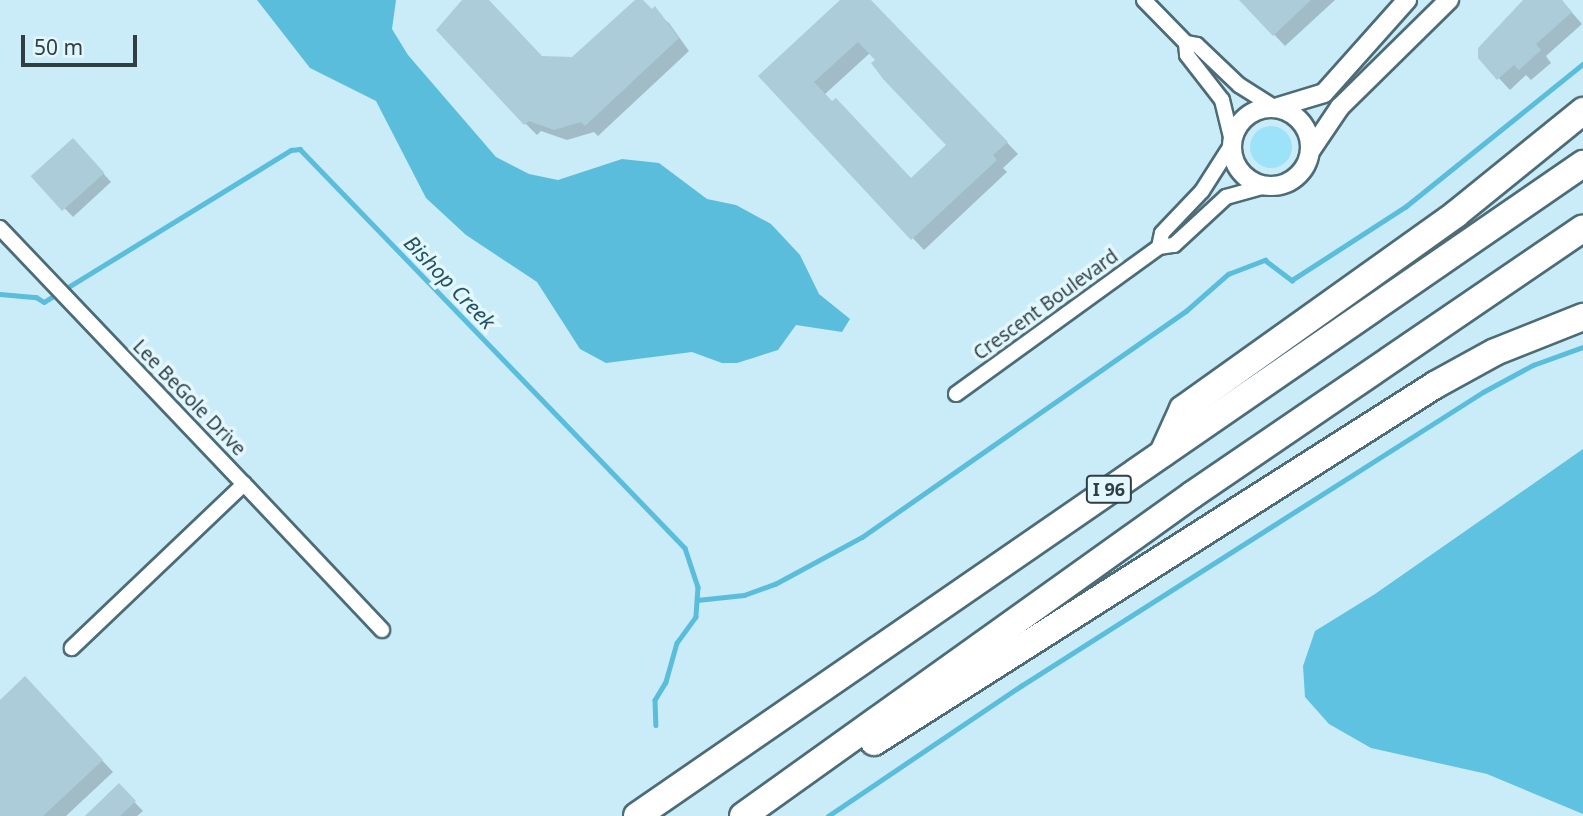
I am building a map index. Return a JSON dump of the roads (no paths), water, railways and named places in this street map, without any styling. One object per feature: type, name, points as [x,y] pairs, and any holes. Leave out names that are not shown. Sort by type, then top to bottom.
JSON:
[{"type":"highway","points":[[1163,453],[1183,409],[1456,214],[1583,111]]},
{"type":"highway","name":"I 96","points":[[637,816],[1583,164]]},
{"type":"highway","name":"I 96","points":[[743,816],[1192,495],[1583,228]]},
{"type":"highway","points":[[753,816],[1435,384],[1495,352],[1583,317]]},
{"type":"street","points":[[1144,0],[1186,43],[1197,45],[1231,79],[1303,122],[1311,150]]},
{"type":"street","points":[[1232,142],[1246,116],[1324,93],[1407,0]]},
{"type":"street","points":[[1186,43],[1187,55],[1222,100],[1237,167],[1254,183],[1266,186],[1296,178],[1311,150],[1346,100],[1450,0]]},
{"type":"street","name":"Crescent Boulevard","points":[[1159,247],[1162,233],[1202,191],[1232,142]]},
{"type":"street","name":"Crescent Boulevard","points":[[956,394],[1159,247],[1174,245],[1226,197],[1266,186]]},
{"type":"street","name":"Lee BeGole Drive","points":[[0,228],[244,484],[72,648]]},
{"type":"street","points":[[244,484],[382,630]]},
{"type":"waterway","points":[[697,600],[744,595],[775,584],[862,537],[1186,311],[1228,274],[1265,260],[1292,280],[1405,207],[1583,64]]},
{"type":"waterway","name":"Bishop Creek","points":[[0,294],[36,297],[44,302],[291,150],[300,149],[685,548],[698,587],[696,617],[677,643],[666,682],[655,700],[656,725]]},
{"type":"waterway","points":[[828,816],[1021,686],[1483,392],[1533,365],[1583,347]]}]
